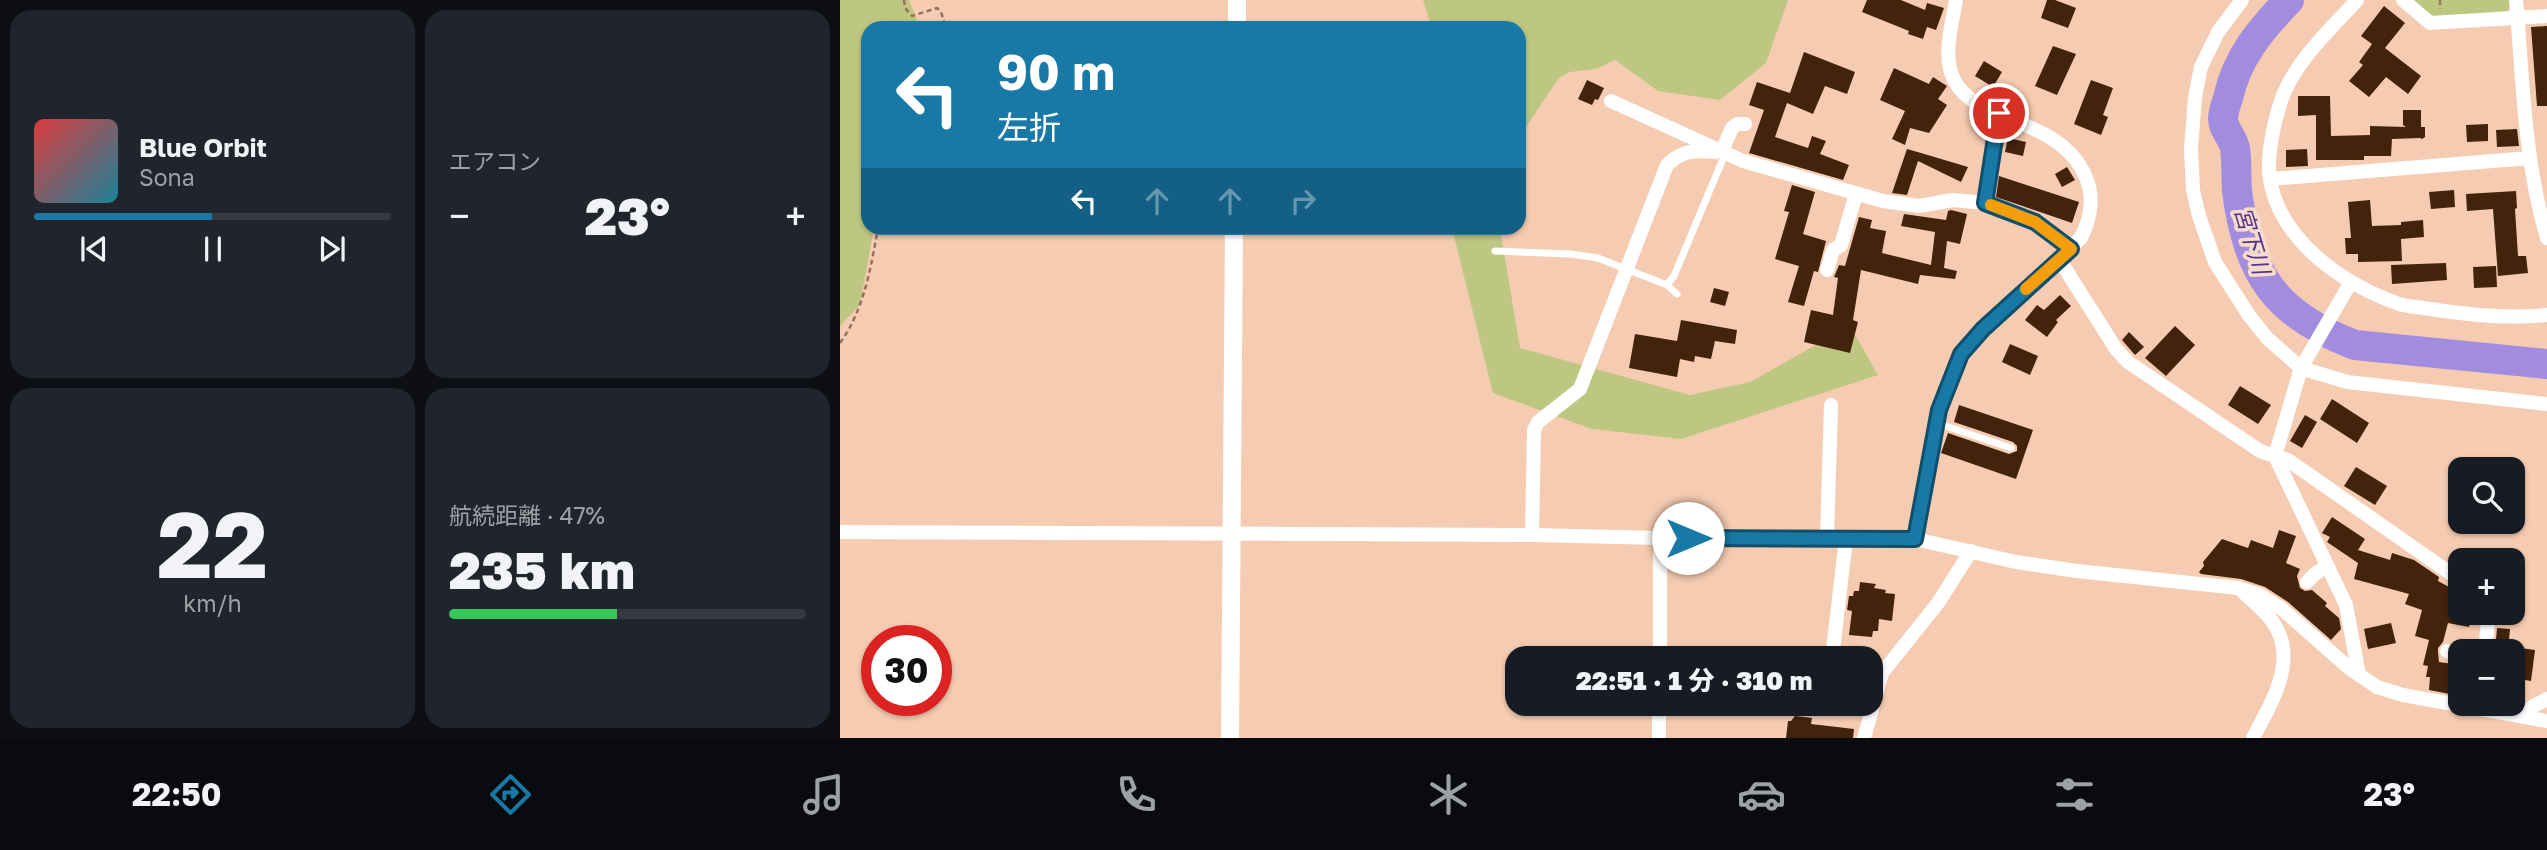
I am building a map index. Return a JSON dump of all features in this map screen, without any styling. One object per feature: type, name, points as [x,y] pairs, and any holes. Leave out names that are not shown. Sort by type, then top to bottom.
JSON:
[{"type":"street","points":[[1237,0],[1237,21]]},
{"type":"street","points":[[1915,539],[1939,410],[1961,354],[1983,329],[2081,238],[2088,225],[2092,201],[2089,181],[2075,155],[2050,136],[1970,98],[1955,81],[1949,62],[1956,0]]},
{"type":"street","points":[[2242,0],[2218,32],[2201,67],[2195,97],[2191,149],[2193,190],[2215,262],[2228,286],[2267,338],[2302,365],[2347,382],[2547,404]]},
{"type":"street","points":[[2357,0],[2300,64],[2281,99],[2272,136],[2270,179],[2284,220],[2310,251],[2349,285],[2400,304],[2450,312],[2523,318],[2547,315]]},
{"type":"street","points":[[2403,0],[2430,23],[2547,16]]},
{"type":"street","points":[[2516,0],[2530,159],[2547,238]]},
{"type":"street","points":[[1612,101],[1724,152],[1856,194],[1919,206],[1953,200],[1985,203],[2035,222],[2071,249]]},
{"type":"street","points":[[1985,203],[1999,113]]},
{"type":"street","points":[[1724,152],[1732,128],[1737,124],[1745,124]]},
{"type":"street","points":[[1532,534],[1534,430],[1538,422],[1580,389],[1667,165],[1675,156],[1687,151],[1724,152]]},
{"type":"street","points":[[2270,179],[2530,159]]},
{"type":"street","points":[[1827,270],[1833,250],[1841,245],[1856,194]]},
{"type":"street","points":[[1230,738],[1234,235]]},
{"type":"street","points":[[2059,259],[2116,349],[2128,362],[2260,451],[2288,460],[2448,572]]},
{"type":"street","points":[[2349,285],[2302,365],[2275,456],[2346,605],[2359,675]]},
{"type":"street","points":[[1827,538],[1830,405]]},
{"type":"street","points":[[840,532],[1532,534],[1660,538],[1915,539],[2016,562],[2238,588],[2260,595],[2282,609],[2359,675],[2377,687],[2403,695],[2448,701]]},
{"type":"street","points":[[1660,538],[1660,646]]},
{"type":"street","points":[[1833,646],[1846,539]]},
{"type":"street","points":[[1880,738],[1865,735],[1882,673],[1938,603],[1971,551]]},
{"type":"street","points":[[2307,582],[2328,566]]},
{"type":"street","points":[[2238,588],[2272,621],[2285,651],[2272,701],[2253,738]]},
{"type":"street","points":[[2547,699],[2532,707],[2525,716],[2547,721]]},
{"type":"street","points":[[1659,716],[1660,738]]},
{"type":"lane","points":[[1667,285],[1674,276],[1724,152]]},
{"type":"lane","points":[[1495,251],[1598,258],[1667,285],[1677,294]]},
{"type":"lane","points":[[1937,423],[2011,448]]},
{"type":"path","points":[[904,0],[905,8],[912,16],[937,8],[942,12],[944,21]]},
{"type":"path","points":[[840,342],[859,305],[870,272],[877,235]]},
{"type":"green space","points":[[840,0],[909,0],[917,21],[861,21],[861,235],[873,235],[860,305],[840,326]]},
{"type":"green space","points":[[1423,0],[1788,0],[1766,63],[1720,100],[1658,91],[1615,60],[1596,69],[1570,72],[1559,78],[1526,127],[1526,21],[1430,21]]},
{"type":"green space","points":[[2412,0],[2511,0],[2511,5],[2507,11],[2433,17]]},
{"type":"green space","points":[[1454,235],[1501,235],[1520,348],[1690,395],[1750,382],[1850,326],[1878,375],[1681,439],[1592,429],[1493,393]]},
{"type":"building","points":[[1867,0],[1901,0],[1925,10],[1927,3],[1944,8],[1936,30],[1927,27],[1923,39],[1862,12]]},
{"type":"building","points":[[2047,0],[2055,0],[2076,8],[2068,28],[2041,18]]},
{"type":"building","points":[[2384,6],[2405,23],[2385,48],[2421,76],[2408,94],[2386,77],[2369,97],[2349,81],[2363,65],[2359,62],[2372,44],[2361,36]]},
{"type":"building","points":[[2547,26],[2547,106],[2537,106],[2531,27]]},
{"type":"building","points":[[2053,46],[2076,54],[2057,95],[2035,86]]},
{"type":"building","points":[[1804,52],[1855,72],[1847,94],[1825,86],[1813,114],[1787,103],[1775,137],[1808,148],[1812,136],[1826,141],[1820,154],[1849,165],[1843,180],[1749,153],[1764,110],[1749,105],[1757,82],[1790,93]]},
{"type":"building","points":[[1984,61],[2002,72],[1993,87],[1975,76]]},
{"type":"building","points":[[1894,68],[1929,84],[1933,77],[1947,86],[1938,99],[1947,105],[1929,133],[1910,128],[1905,145],[1892,139],[1905,111],[1880,100]]},
{"type":"building","points":[[1587,80],[1604,88],[1592,105],[1578,99]]},
{"type":"building","points":[[2091,80],[2113,88],[2103,115],[2108,117],[2101,135],[2074,124]]},
{"type":"building","points":[[2298,96],[2330,96],[2331,136],[2370,135],[2370,126],[2406,127],[2403,125],[2403,110],[2421,110],[2421,127],[2425,127],[2425,137],[2392,139],[2391,156],[2364,156],[2364,160],[2316,160],[2316,115],[2298,116]]},
{"type":"building","points":[[2488,124],[2488,141],[2467,142],[2466,125]]},
{"type":"building","points":[[2517,129],[2519,146],[2497,147],[2496,130]]},
{"type":"building","points":[[2008,138],[2026,142],[2023,156],[2005,152]]},
{"type":"building","points":[[1907,149],[1968,167],[1961,182],[1918,161],[1907,195],[1892,193]]},
{"type":"building","points":[[2307,149],[2308,166],[2286,167],[2286,150]]},
{"type":"building","points":[[2067,167],[2075,180],[2062,187],[2055,174]]},
{"type":"building","points":[[1999,176],[2079,202],[2072,223],[1996,197]]},
{"type":"building","points":[[1792,185],[1815,192],[1803,234],[1826,241],[1818,272],[1814,271],[1804,306],[1788,302],[1799,266],[1775,259],[1789,212],[1784,211]]},
{"type":"building","points":[[2454,190],[2455,207],[2431,209],[2429,192]]},
{"type":"building","points":[[2516,191],[2518,256],[2526,256],[2528,273],[2498,276],[2493,209],[2467,211],[2466,194]]},
{"type":"building","points":[[2370,200],[2372,226],[2401,225],[2401,222],[2423,220],[2424,237],[2401,239],[2402,261],[2358,262],[2358,254],[2346,254],[2345,238],[2351,238],[2348,202]]},
{"type":"building","points":[[1948,211],[1967,214],[1960,244],[1947,241],[1944,268],[1957,271],[1955,279],[1920,275],[1918,284],[1861,270],[1853,320],[1858,322],[1850,353],[1804,342],[1811,310],[1833,315],[1838,278],[1834,277],[1839,265],[1845,266],[1859,217],[1872,220],[1870,228],[1886,231],[1882,253],[1931,265],[1935,232],[1901,226],[1904,214],[1946,220]]},
{"type":"building","points":[[2446,263],[2447,280],[2392,284],[2391,265]]},
{"type":"building","points":[[2496,266],[2497,287],[2474,288],[2473,267]]},
{"type":"building","points":[[1714,288],[1729,292],[1725,306],[1710,302]]},
{"type":"building","points":[[2060,295],[2071,306],[2056,320],[2058,322],[2047,337],[2025,320],[2037,305],[2044,310]]},
{"type":"building","points":[[1681,320],[1737,330],[1735,344],[1715,341],[1711,359],[1695,356],[1694,362],[1680,359],[1677,377],[1629,368],[1635,334],[1677,341]]},
{"type":"building","points":[[2175,326],[2195,345],[2166,376],[2145,358]]},
{"type":"building","points":[[2129,332],[2144,347],[2135,355],[2122,340]]},
{"type":"building","points":[[2010,344],[2038,356],[2030,375],[2002,362]]},
{"type":"building","points":[[2240,386],[2271,405],[2258,424],[2228,405]]},
{"type":"building","points":[[2332,399],[2369,423],[2357,443],[2320,419]]},
{"type":"building","points":[[1959,405],[2033,430],[2016,479],[1941,453],[1948,433],[2009,454],[2017,451],[2013,442],[1954,422]]},
{"type":"building","points":[[2305,415],[2317,422],[2302,448],[2290,441]]},
{"type":"building","points":[[2356,467],[2387,486],[2375,505],[2344,486]]},
{"type":"building","points":[[2332,517],[2365,539],[2358,550],[2390,560],[2392,553],[2414,560],[2448,586],[2448,623],[2438,652],[2439,662],[2448,663],[2448,694],[2429,690],[2430,677],[2426,677],[2428,666],[2423,665],[2429,640],[2415,636],[2422,610],[2405,604],[2409,594],[2354,579],[2358,563],[2327,542],[2330,537],[2322,533]]},
{"type":"building","points":[[2279,530],[2296,536],[2286,563],[2300,569],[2297,576],[2300,588],[2305,591],[2312,590],[2339,618],[2341,629],[2331,640],[2288,602],[2265,587],[2241,579],[2199,572],[2204,566],[2203,562],[2222,539],[2248,548],[2251,540],[2273,548]]},
{"type":"building","points":[[1860,582],[1876,584],[1874,588],[1895,594],[1892,621],[1879,619],[1878,631],[1873,631],[1872,637],[1849,635],[1852,611],[1847,610],[1849,596],[1853,596],[1854,591],[1859,591]]},
{"type":"building","points":[[2391,623],[2396,643],[2368,649],[2364,629]]},
{"type":"building","points":[[2497,628],[2510,629],[2509,639],[2496,639]]},
{"type":"building","points":[[2525,649],[2535,650],[2531,681],[2525,680]]},
{"type":"building","points":[[1795,716],[1812,718],[1811,724],[1854,729],[1853,738],[1786,738],[1788,721]]},
{"type":"waterway","name":"宮下川","points":[[2289,0],[2251,44],[2237,69],[2223,116],[2223,123],[2235,148],[2237,191],[2242,221],[2258,269],[2270,288],[2305,320],[2355,345],[2547,364]]},
{"type":"slow traffic","points":[[1991,205],[2035,222],[2071,249],[2026,289]]},
{"type":"route","points":[[1688,538],[1915,539],[1939,410],[1961,354],[1983,329],[2071,249],[2035,222],[1985,203],[1999,113]]}]
